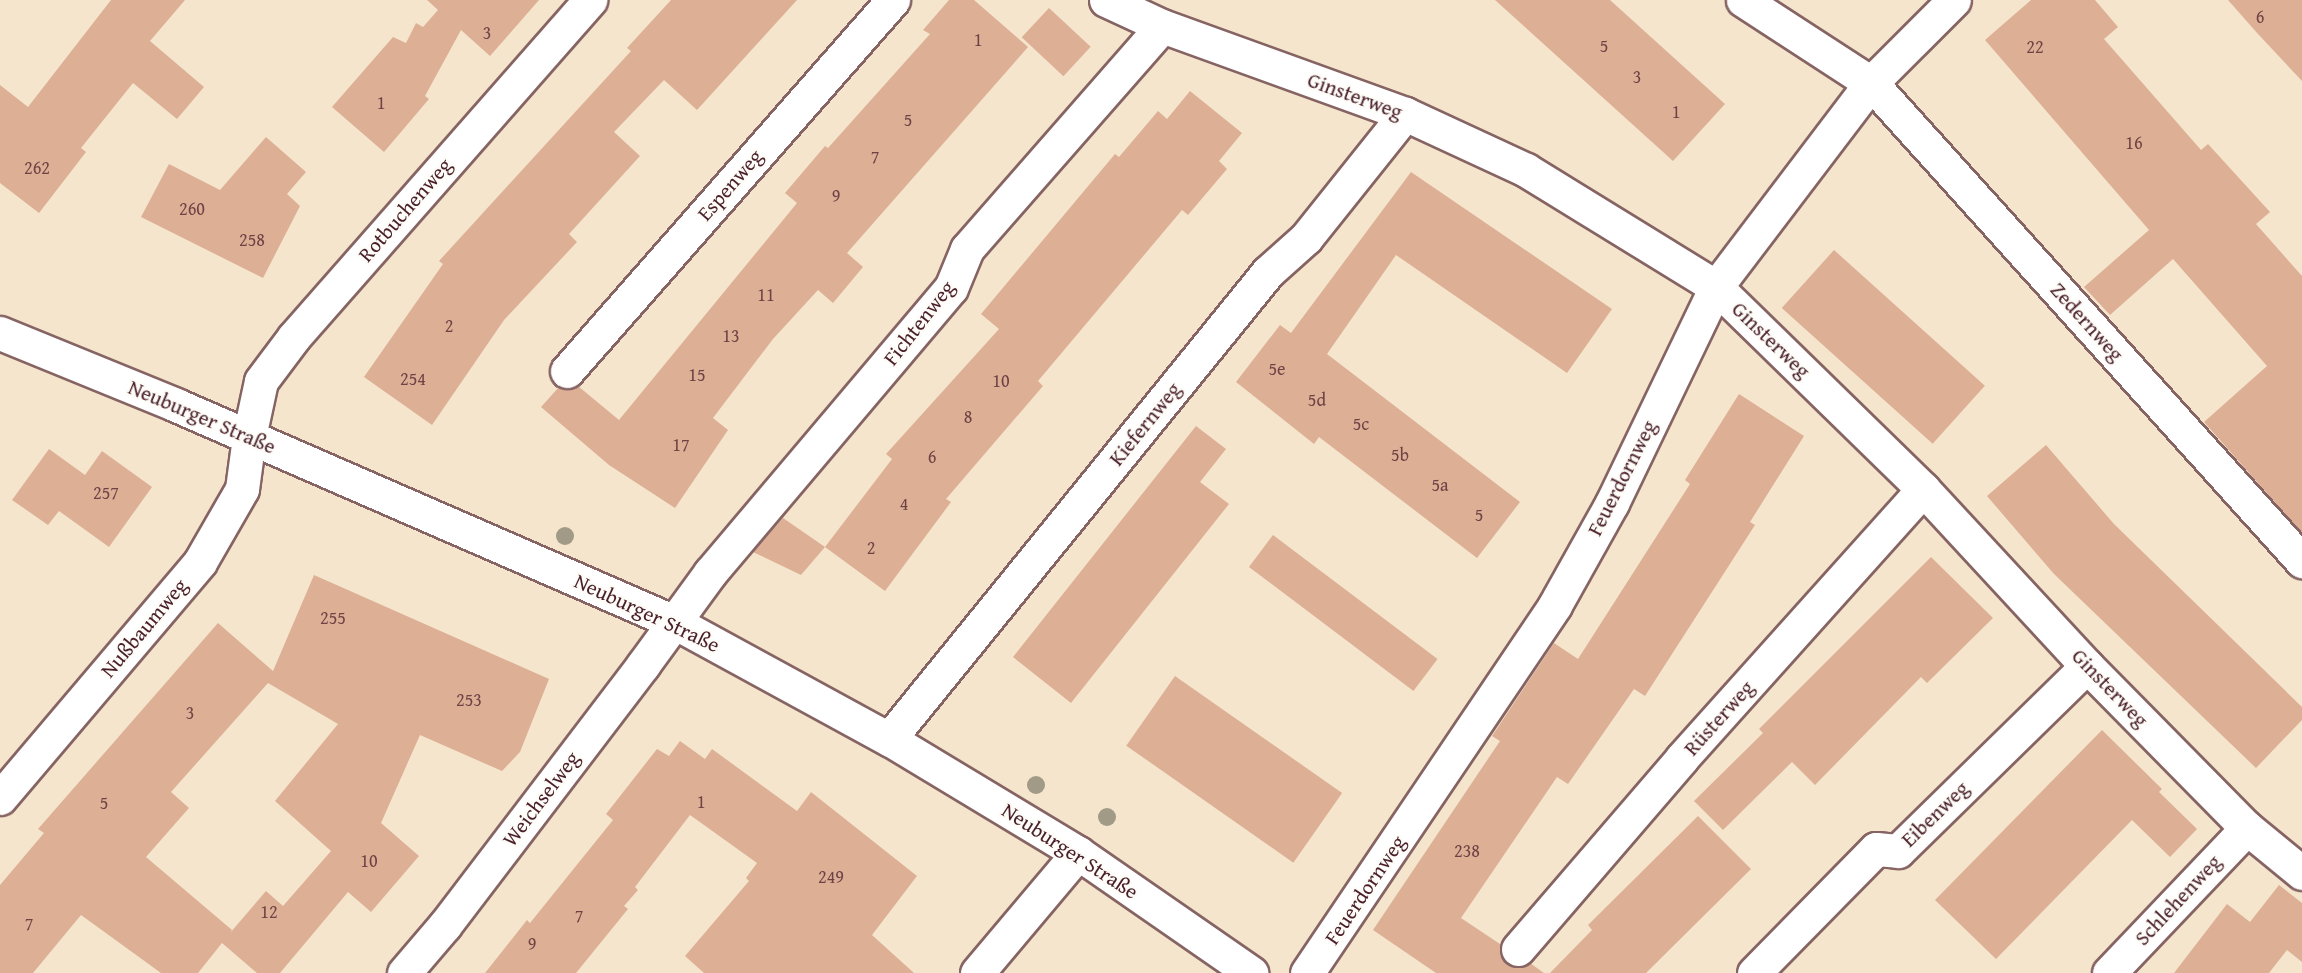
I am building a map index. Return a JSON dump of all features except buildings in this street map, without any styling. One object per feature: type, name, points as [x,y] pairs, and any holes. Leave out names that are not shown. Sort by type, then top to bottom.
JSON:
[{"type":"street","name":"Rotbuchenweg","points":[[249,437],[261,381],[294,337],[590,0]]},
{"type":"street","name":"Espenweg","points":[[567,371],[893,0]]},
{"type":"street","name":"Ginsterweg","points":[[1106,0],[1162,26],[1405,114],[1526,170],[1716,287],[1923,489],[2087,666],[2247,828],[2302,873]]},
{"type":"street","name":"Zedernweg","points":[[1743,0],[1872,83],[2302,561]]},
{"type":"street","name":"Feuerdornweg","points":[[1307,973],[1555,605],[1612,503],[1716,287],[1872,83],[1954,0]]},
{"type":"street","name":"Fichtenweg","points":[[674,622],[710,573],[951,288],[967,249],[1162,26]]},
{"type":"street","name":"Kiefernweg","points":[[889,739],[1268,272],[1306,238],[1405,114]]},
{"type":"street","name":"Neuburger Straße","points":[[0,333],[249,437],[674,622],[889,739],[1078,853],[1251,973]]},
{"type":"street","name":"Nußbaumweg","points":[[0,798],[201,562],[242,489],[249,437]]},
{"type":"street","name":"Rüsterweg","points":[[1518,949],[1682,758],[1923,489]]},
{"type":"street","name":"Weichselweg","points":[[404,973],[452,916],[674,622]]},
{"type":"street","name":"Eibenweg","points":[[1754,973],[1876,849],[1898,851],[2087,666]]},
{"type":"street","name":"Schlehenweg","points":[[2109,973],[2247,828]]},
{"type":"street","points":[[977,973],[1078,853]]}]
